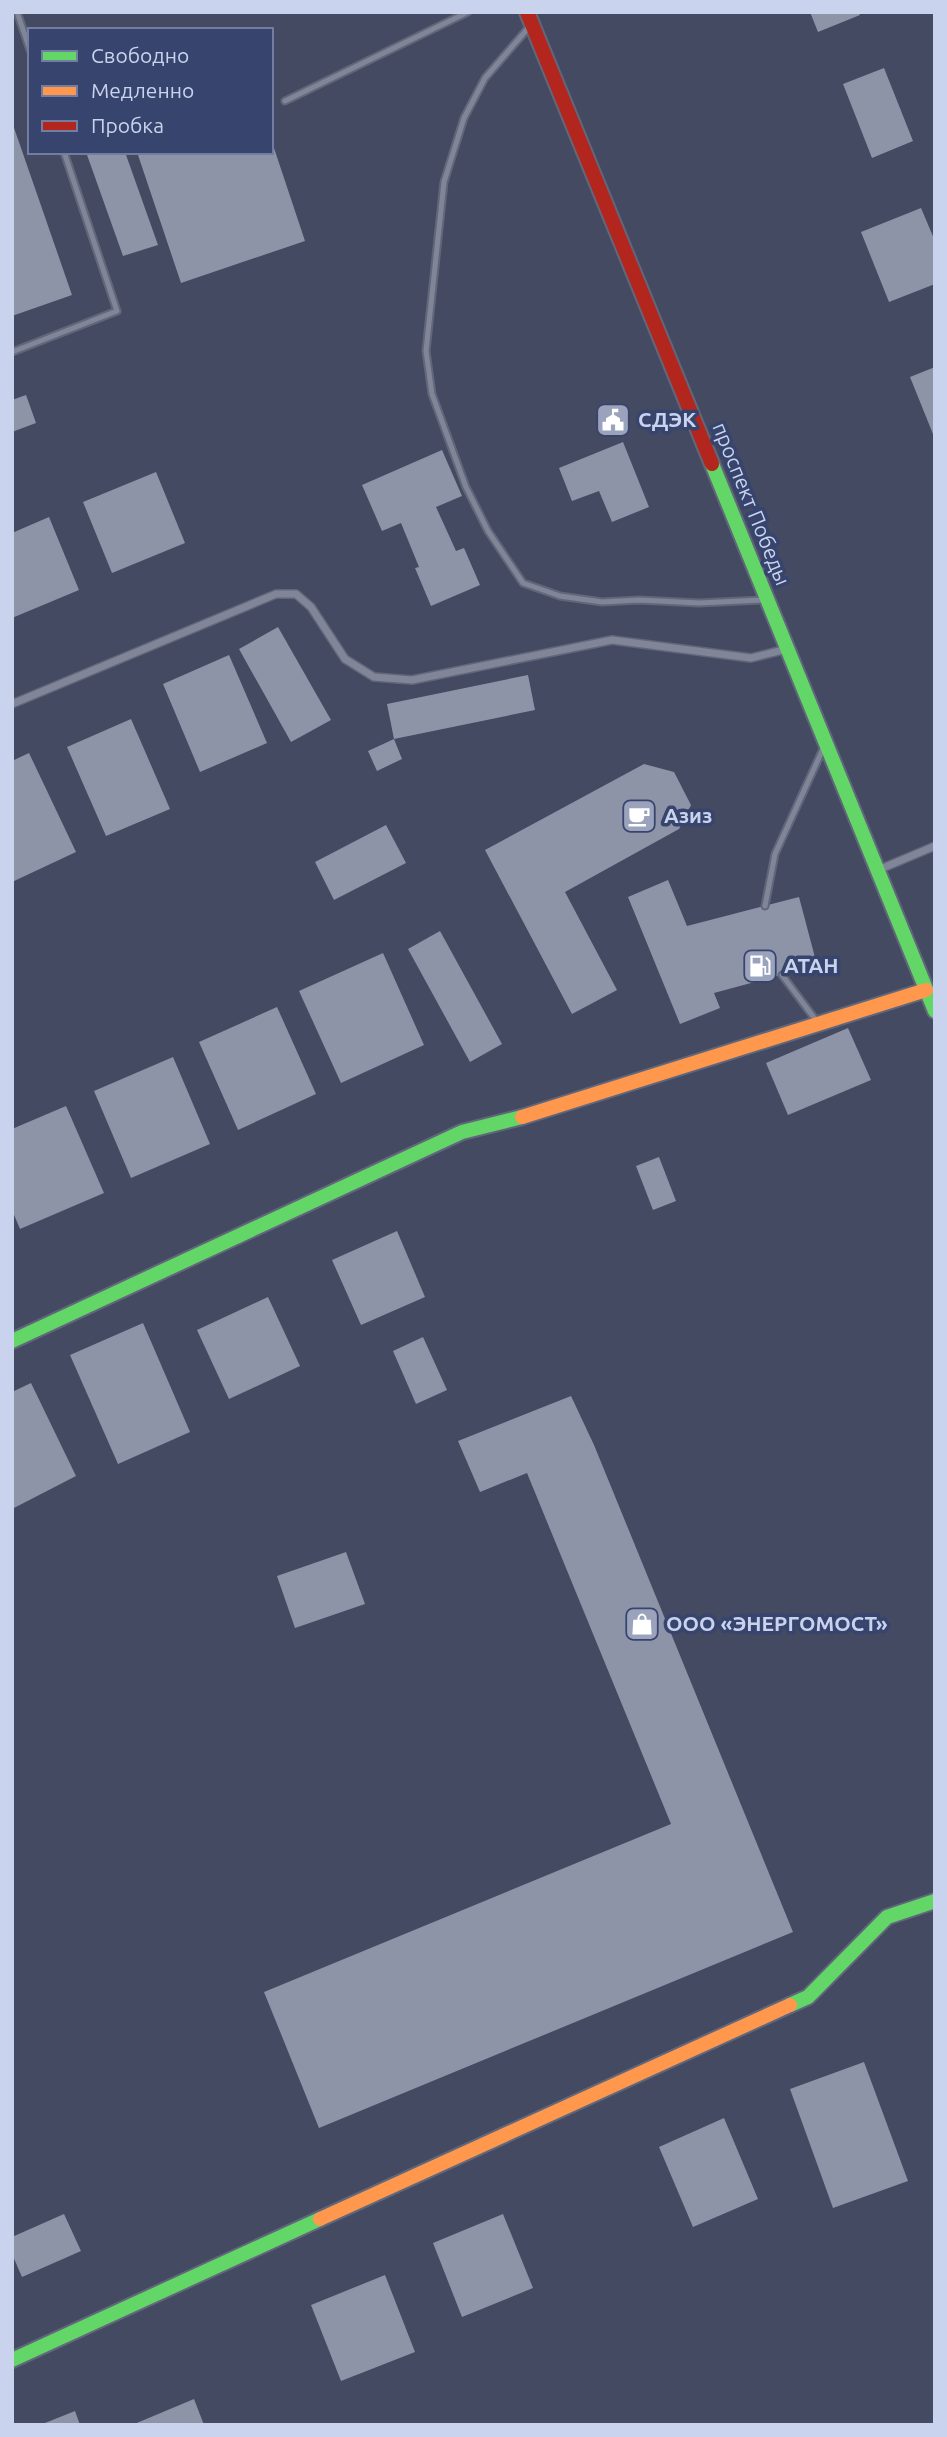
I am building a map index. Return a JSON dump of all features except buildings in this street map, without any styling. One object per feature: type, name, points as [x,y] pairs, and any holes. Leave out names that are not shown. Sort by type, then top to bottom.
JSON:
[{"type":"street","name":"проспект Победы","points":[[530,18],[935,1012]]},
{"type":"street","points":[[12,704],[276,594],[296,594],[311,607],[345,659],[374,677],[412,680],[612,640],[751,658],[787,648]]},
{"type":"street","points":[[877,870],[935,846]]},
{"type":"street","points":[[12,1341],[461,1132],[544,1111],[926,990]]},
{"type":"street","points":[[12,2360],[808,1997],[887,1917],[935,1901]]},
{"type":"lane","points":[[17,12],[28,45]]},
{"type":"lane","points":[[285,101],[468,12]]},
{"type":"lane","points":[[530,18],[485,78],[464,118],[443,182],[426,351],[432,394],[466,487],[488,531],[523,583],[559,596],[602,603],[639,600],[699,603],[768,599]]},
{"type":"lane","points":[[12,352],[117,311],[65,154]]},
{"type":"lane","points":[[765,906],[775,854],[826,743]]},
{"type":"lane","points":[[782,975],[819,1024]]},
{"type":"traffic: fast","points":[[712,464],[935,1011]]},
{"type":"traffic: fast","points":[[12,1341],[462,1132],[522,1117]]},
{"type":"traffic: fast","points":[[790,2005],[808,1997],[887,1917],[935,1901]]},
{"type":"traffic: fast","points":[[12,2360],[320,2219]]},
{"type":"traffic: slow","points":[[522,1117],[926,990]]},
{"type":"traffic: slow","points":[[320,2219],[790,2005]]},
{"type":"traffic: jam","points":[[527,12],[712,464]]},
{"type":"place","name":"СДЭК","points":[[613,420]]},
{"type":"place","name":"Азиз","points":[[639,816]]},
{"type":"place","name":"АТАН","points":[[760,966]]},
{"type":"place","name":"ООО «ЭНЕРГОМОСТ»","points":[[642,1624]]}]
